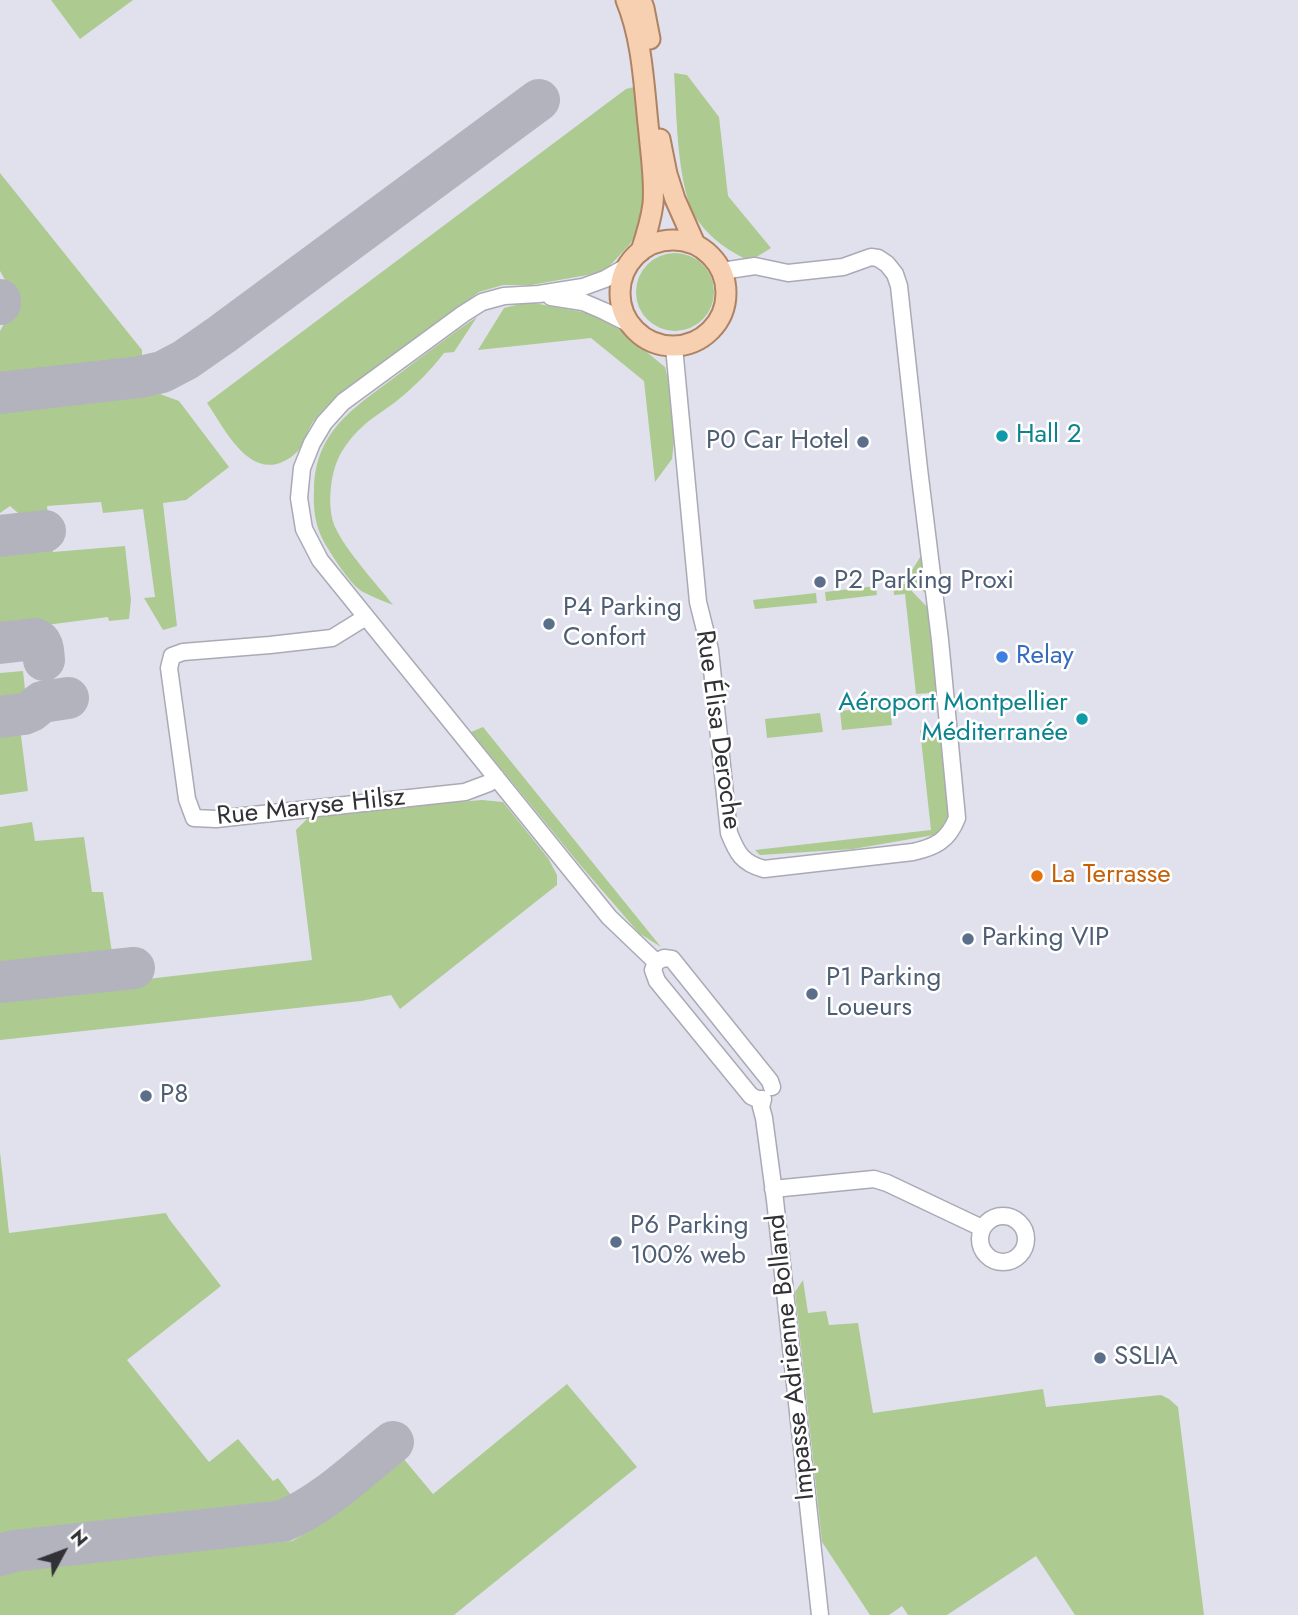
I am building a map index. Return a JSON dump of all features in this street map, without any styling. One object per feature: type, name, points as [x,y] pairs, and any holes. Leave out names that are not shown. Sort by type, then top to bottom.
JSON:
[{"type":"main road","points":[[626,0],[642,71],[653,202],[648,231],[640,251],[626,267],[621,281],[623,311],[630,324],[642,336],[657,344],[674,346],[692,343],[707,335],[719,322],[726,306],[727,288],[722,271],[711,255],[695,244],[681,240],[667,240],[640,251]]},
{"type":"main road","points":[[641,0],[652,55],[660,139],[667,174],[675,200],[695,244]]},
{"type":"street","name":"Rue Élisa Deroche","points":[[674,346],[698,602],[710,650],[729,833],[735,847],[743,860],[754,867],[764,869],[930,848],[952,831],[957,818],[940,640],[899,286],[895,274],[887,264],[871,257],[843,267],[788,273],[755,267],[722,271]]},
{"type":"street","points":[[626,267],[606,279],[583,287],[539,295],[504,296],[482,302],[463,314],[343,402],[324,423],[302,468],[299,498],[304,529],[320,559],[609,917],[656,962]]},
{"type":"street","points":[[539,295],[583,303],[630,324]]},
{"type":"street","name":"Rue Maryse Hilsz","points":[[366,617],[332,638],[183,652],[172,656],[169,668],[187,799],[194,818],[216,819],[465,792],[489,783],[496,777]]},
{"type":"street","points":[[663,958],[672,959],[770,1081],[767,1093],[751,1096],[657,981],[653,970],[656,962],[663,958]]},
{"type":"street","name":"Impasse Adrienne Bolland","points":[[767,1093],[761,1107],[773,1189],[820,1615]]},
{"type":"street","points":[[773,1189],[874,1179],[887,1182],[982,1228]]},
{"type":"green space","points":[[51,0],[133,0],[80,39]]},
{"type":"green space","points":[[674,73],[687,75],[719,117],[728,196],[771,248],[750,261],[715,239],[699,222],[691,208],[679,150]]},
{"type":"green space","points":[[638,86],[646,184],[640,227],[630,244],[604,272],[531,285],[503,285],[479,292],[327,406],[312,424],[300,449],[289,458],[268,465],[256,462],[237,446],[207,403],[626,89]]},
{"type":"green space","points":[[0,173],[142,350],[142,360],[0,375],[0,331],[12,303],[10,289],[0,271]]},
{"type":"green space","points":[[675,253],[690,256],[702,265],[711,277],[714,292],[711,307],[702,319],[690,328],[675,331],[660,328],[648,319],[639,307],[636,292],[639,277],[648,265],[660,256]]},
{"type":"green space","points":[[528,302],[588,313],[615,326],[665,367],[673,398],[675,431],[672,459],[655,482],[644,381],[591,338],[478,350],[504,308]]},
{"type":"green space","points":[[477,317],[454,352],[444,353],[411,388],[354,435],[335,466],[330,502],[335,527],[393,605],[358,589],[324,542],[314,510],[316,469],[330,435],[353,409]]},
{"type":"green space","points":[[160,394],[179,401],[229,467],[186,500],[163,503],[177,626],[163,630],[144,598],[155,597],[143,509],[103,513],[101,502],[47,506],[49,523],[25,527],[18,513],[10,506],[0,513],[0,412]]},
{"type":"green space","points":[[51,540],[53,552],[125,546],[131,600],[129,619],[109,621],[108,617],[0,631],[0,557],[20,543]]},
{"type":"green space","points":[[924,551],[928,595],[907,578]]},
{"type":"green space","points":[[893,584],[905,584],[931,611],[941,692],[916,694],[905,594],[894,595]]},
{"type":"green space","points":[[876,586],[877,595],[826,601],[825,592]]},
{"type":"green space","points":[[816,593],[817,603],[755,609],[753,600]]},
{"type":"green space","points":[[23,671],[26,698],[0,701],[0,673]]},
{"type":"green space","points":[[890,706],[892,725],[842,730],[840,711]]},
{"type":"green space","points":[[820,713],[823,732],[767,738],[765,719]]},
{"type":"green space","points":[[483,727],[661,947],[639,933],[471,732]]},
{"type":"green space","points":[[20,728],[28,791],[0,795],[0,731]]},
{"type":"green space","points":[[945,728],[949,824],[934,835],[853,849],[760,855],[755,850],[931,830],[920,730]]},
{"type":"green space","points":[[482,800],[503,802],[548,858],[557,875],[557,885],[400,1009],[391,995],[361,1001],[0,1040],[0,996],[312,960],[296,830],[312,814]]},
{"type":"green space","points":[[32,822],[35,841],[84,837],[92,892],[103,892],[112,953],[0,966],[0,827]]},
{"type":"green space","points":[[0,1152],[9,1233],[166,1213],[221,1286],[127,1360],[209,1462],[238,1439],[273,1481],[278,1478],[294,1499],[214,1513],[20,1537],[0,1533]]},
{"type":"green space","points":[[803,1280],[808,1313],[826,1311],[829,1325],[858,1323],[873,1413],[1043,1389],[1046,1407],[1161,1395],[1169,1399],[1178,1407],[1204,1615],[1075,1615],[1036,1556],[947,1615],[908,1615],[902,1606],[889,1615],[870,1615],[822,1542],[795,1292]]},
{"type":"green space","points":[[567,1384],[637,1467],[454,1615],[0,1615],[0,1576],[19,1568],[292,1541],[323,1523],[403,1458],[433,1494]]},
{"type":"taxiway","points":[[0,393],[140,377],[162,372],[185,360],[539,100]]},
{"type":"taxiway","points":[[0,536],[45,531]]},
{"type":"taxiway","points":[[0,643],[38,640],[42,645],[44,660]]},
{"type":"taxiway","points":[[0,717],[24,714],[42,702],[68,698]]},
{"type":"taxiway","points":[[0,982],[134,968]]},
{"type":"taxiway","points":[[0,1555],[14,1551],[283,1521],[327,1496],[393,1442]]},
{"type":"place","name":"Hall 2","points":[[1002,436]]},
{"type":"place","name":"P0 Car Hotel","points":[[863,442]]},
{"type":"place","name":"P2 Parking Proxi","points":[[820,582]]},
{"type":"place","name":"P4 Parking Confort","points":[[549,624]]},
{"type":"place","name":"Relay","points":[[1002,657]]},
{"type":"place","name":"Aéroport Montpellier Méditerranée","points":[[1082,719]]},
{"type":"place","name":"La Terrasse","points":[[1037,876]]},
{"type":"place","name":"Parking VIP","points":[[968,939]]},
{"type":"place","name":"P1 Parking Loueurs","points":[[812,994]]},
{"type":"place","name":"P8","points":[[146,1096]]},
{"type":"place","name":"P6 Parking 100% web","points":[[616,1242]]},
{"type":"place","name":"SSLIA","points":[[1100,1358]]}]
